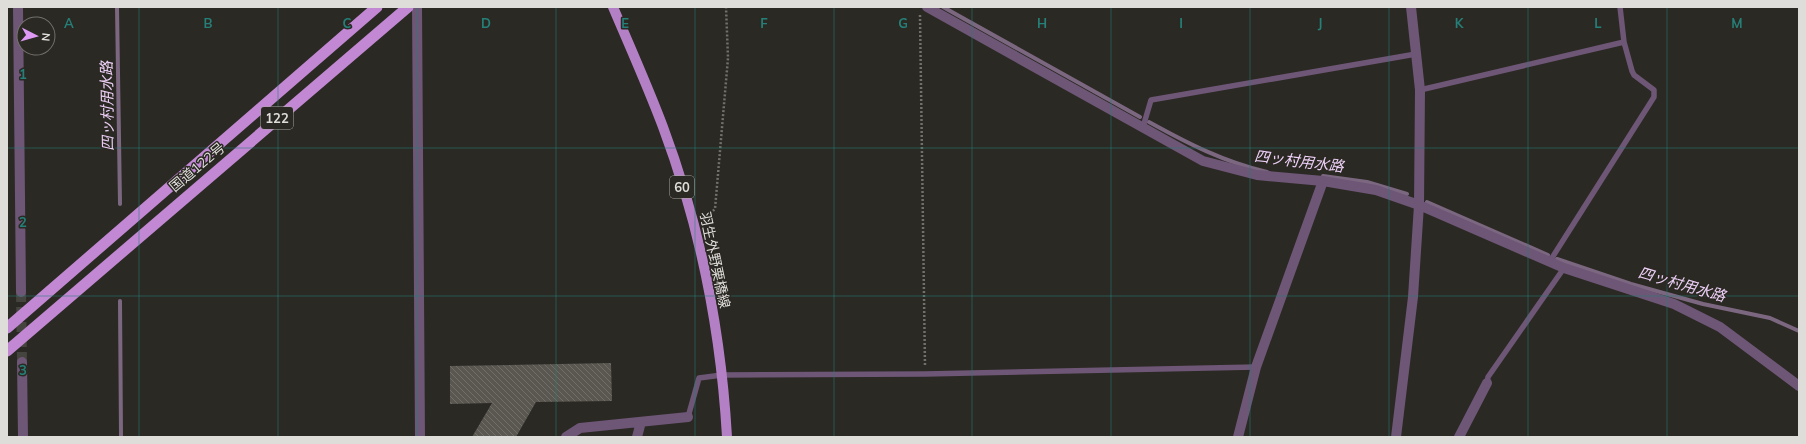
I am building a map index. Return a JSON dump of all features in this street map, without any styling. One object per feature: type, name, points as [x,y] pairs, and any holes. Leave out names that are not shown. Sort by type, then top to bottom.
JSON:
[{"type":"highway","name":"国道122号","points":[[7,328],[377,7]]},
{"type":"highway","name":"国道122号","points":[[7,351],[408,7]]},
{"type":"main road","name":"羽生外野栗橋線","points":[[613,7],[663,128],[694,226],[708,283],[722,375],[727,437]]},
{"type":"street","points":[[18,7],[21,292]]},
{"type":"street","points":[[417,7],[420,437]]},
{"type":"street","points":[[926,7],[1203,161],[1257,175],[1323,181],[1376,190],[1419,205],[1564,268],[1674,304],[1720,327],[1798,384]]},
{"type":"street","points":[[1396,437],[1413,297],[1419,205],[1420,90],[1411,7]]},
{"type":"street","points":[[1238,437],[1256,367],[1323,181]]},
{"type":"street","points":[[22,362],[23,437]]},
{"type":"street","points":[[1459,437],[1488,383]]},
{"type":"street","points":[[566,437],[580,428],[688,418]]},
{"type":"street","points":[[638,437],[641,422]]},
{"type":"lane","points":[[1550,261],[1654,97],[1654,90],[1634,75],[1632,71],[1624,42],[1620,7]]},
{"type":"lane","points":[[1420,90],[1624,42]]},
{"type":"lane","points":[[1143,127],[1151,100],[1416,54]]},
{"type":"lane","points":[[1488,383],[1488,377],[1564,268]]},
{"type":"lane","points":[[688,418],[699,378],[722,375],[926,374],[1256,367]]},
{"type":"path","points":[[694,226],[715,209],[728,58],[726,7]]},
{"type":"path","points":[[920,7],[926,374]]},
{"type":"building","points":[[611,363],[612,401],[536,402],[516,437],[472,437],[492,403],[450,404],[450,366]]},
{"type":"waterway","name":"四ッ村用水路","points":[[117,7],[120,204]]},
{"type":"waterway","name":"四ッ村用水路","points":[[943,7],[1140,117]]},
{"type":"waterway","name":"四ッ村用水路","points":[[1149,122],[1206,151],[1236,163],[1267,172]]},
{"type":"waterway","name":"四ッ村用水路","points":[[1323,176],[1367,182],[1407,194]]},
{"type":"waterway","name":"四ッ村用水路","points":[[1427,202],[1548,255]]},
{"type":"waterway","name":"四ッ村用水路","points":[[1557,259],[1631,284],[1703,304],[1770,318],[1799,331]]},
{"type":"waterway","name":"四ッ村用水路","points":[[120,301],[121,437]]},
{"type":"tunnel","points":[[21,292],[22,362]]}]
